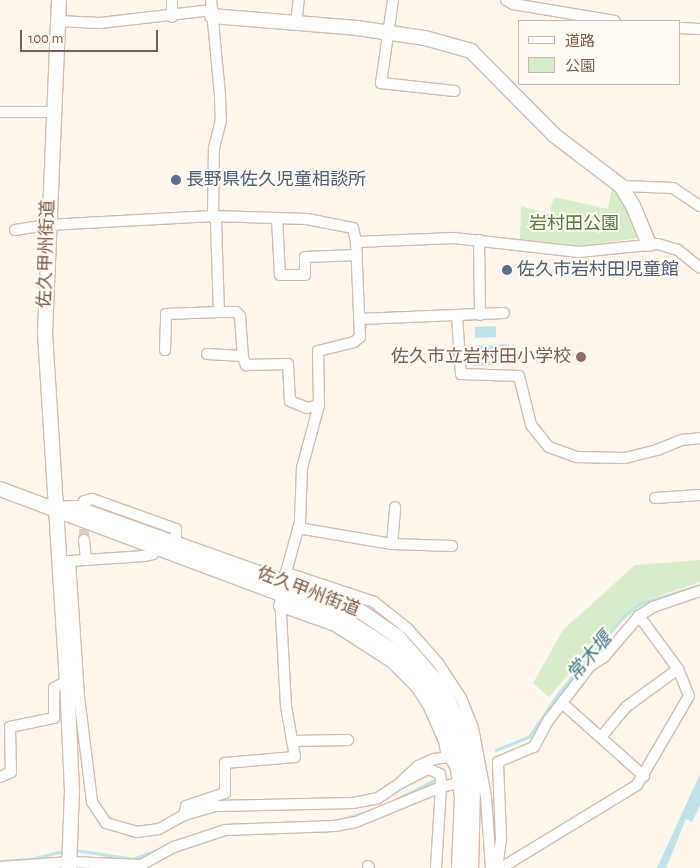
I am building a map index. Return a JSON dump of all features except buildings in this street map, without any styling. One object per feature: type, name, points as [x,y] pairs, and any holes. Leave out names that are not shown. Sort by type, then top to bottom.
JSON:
[{"type":"main road","name":"佐久甲州街道","points":[[58,508],[45,333],[48,225],[59,0]]},
{"type":"main road","points":[[212,9],[296,23],[387,32],[424,38],[471,51],[554,135],[621,186],[633,206],[649,244]]},
{"type":"main road","points":[[0,489],[58,508],[66,561],[71,859]]},
{"type":"main road","name":"佐久甲州街道","points":[[58,508],[76,508],[176,543],[282,589],[356,624],[403,660],[428,691],[446,720],[457,779],[459,868]]},
{"type":"main road","name":"佐久甲州街道","points":[[58,508],[73,518],[155,548],[282,589],[360,611],[408,646],[444,689],[461,724],[474,760],[471,868]]},
{"type":"street","points":[[172,0],[172,16]]},
{"type":"street","points":[[296,23],[299,0]]},
{"type":"street","points":[[393,0],[381,83],[455,91]]},
{"type":"street","points":[[506,0],[513,4],[609,20]]},
{"type":"street","points":[[58,21],[100,23],[172,16],[212,9],[221,120],[214,149],[213,216],[216,222],[220,312]]},
{"type":"street","points":[[680,28],[700,29]]},
{"type":"street","points":[[0,112],[54,112]]},
{"type":"street","points":[[621,186],[673,188],[700,206]]},
{"type":"street","points":[[15,230],[48,225],[213,216],[277,218],[347,225],[353,228],[356,242],[359,319],[357,341],[318,351],[319,405],[302,468],[298,528],[282,589],[294,757],[225,763],[225,792],[186,806],[184,815]]},
{"type":"street","points":[[277,218],[280,275],[305,274],[305,257],[356,255]]},
{"type":"street","points":[[479,240],[480,315]]},
{"type":"street","points":[[356,242],[479,240],[579,252],[649,244],[666,245],[678,250],[700,268]]},
{"type":"street","points":[[165,350],[166,314],[236,312],[240,316],[243,356],[246,365],[288,364],[290,402],[307,408],[319,405]]},
{"type":"street","points":[[359,319],[504,314]]},
{"type":"street","points":[[457,316],[460,374],[519,376],[531,425],[550,447],[577,457],[625,458],[657,450],[682,440],[700,438]]},
{"type":"street","points":[[207,354],[243,356]]},
{"type":"street","points":[[655,498],[700,494]]},
{"type":"street","points":[[84,501],[92,499],[176,528],[176,543]]},
{"type":"street","points":[[392,544],[395,507]]},
{"type":"street","points":[[298,528],[392,544],[452,546]]},
{"type":"street","points":[[84,540],[86,560]]},
{"type":"street","points":[[155,548],[152,554],[145,556],[66,561],[88,781],[96,811],[106,823],[137,832],[159,829],[184,815],[216,806],[353,803],[378,798],[400,783],[418,766],[447,756]]},
{"type":"street","points":[[0,867],[71,859],[136,866],[174,848],[225,830],[336,826],[380,813],[441,788],[457,779],[447,756],[444,741],[428,706],[397,667],[282,589]]},
{"type":"street","points":[[484,769],[534,747],[562,703],[590,666],[604,658],[639,616],[653,607],[700,590]]},
{"type":"street","points":[[499,868],[599,812],[637,786],[689,696],[678,669],[639,616]]},
{"type":"street","points":[[601,737],[626,707],[678,669]]},
{"type":"street","points":[[0,777],[11,772],[10,727],[54,718],[54,688],[67,682]]},
{"type":"street","points":[[562,703],[644,776]]},
{"type":"street","points":[[292,741],[348,740]]},
{"type":"street","points":[[474,760],[486,797],[491,868]]},
{"type":"street","points":[[498,762],[499,868]]},
{"type":"street","points":[[400,783],[428,770],[440,774],[441,788],[436,868]]},
{"type":"green space","name":"岩村田公園","points":[[613,183],[640,236],[638,238],[582,246],[520,240],[521,206],[549,214],[554,197],[608,209]]},
{"type":"green space","points":[[700,560],[700,582],[650,599],[597,641],[549,697],[533,683],[563,630],[635,565]]},
{"type":"water","points":[[496,326],[496,337],[475,338],[475,327]]},
{"type":"water","points":[[506,344],[507,364],[474,366],[473,346]]},
{"type":"water","points":[[700,774],[700,805],[692,822],[686,819],[666,868],[657,868]]},
{"type":"waterway","name":"常木堰","points":[[496,750],[529,737],[560,691],[625,615],[639,604],[700,585]]},
{"type":"waterway","points":[[383,806],[433,781]]},
{"type":"waterway","points":[[335,821],[371,811]]},
{"type":"waterway","points":[[75,850],[133,859],[215,828]]},
{"type":"waterway","points":[[0,861],[31,859],[64,851]]},
{"type":"tunnel","points":[[84,514],[84,540]]},
{"type":"place","name":"長野県佐久児童相談所","points":[[176,180]]},
{"type":"place","name":"佐久市岩村田児童館","points":[[507,270]]},
{"type":"place","name":"佐久市立岩村田小学校","points":[[581,357]]}]
